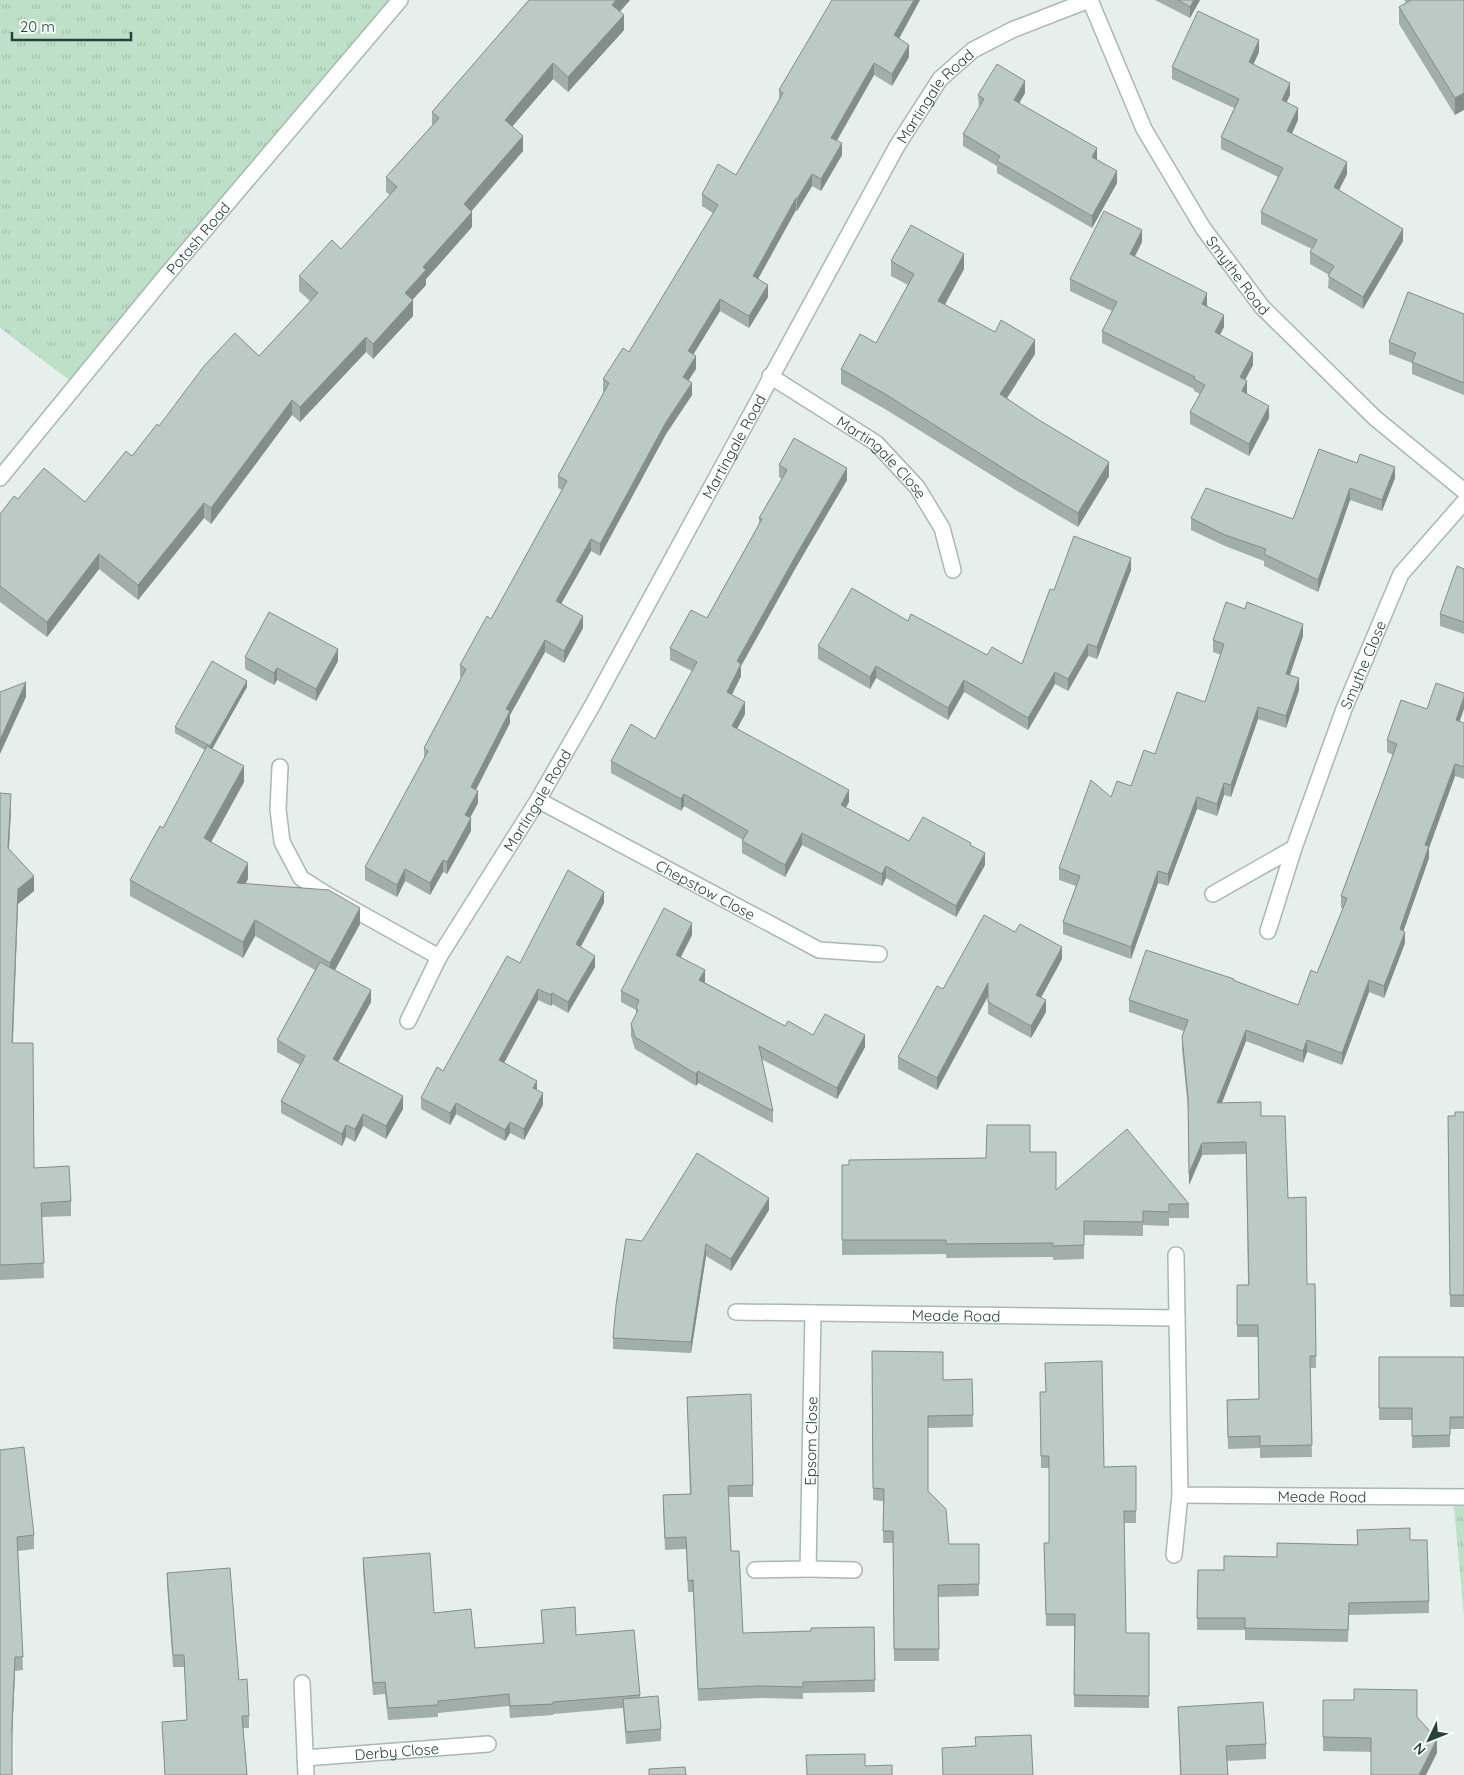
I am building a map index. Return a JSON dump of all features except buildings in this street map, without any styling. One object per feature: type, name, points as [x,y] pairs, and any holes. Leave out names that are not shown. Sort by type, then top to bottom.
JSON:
[{"type":"street","name":"Potash Road","points":[[0,478],[163,279],[400,0]]},
{"type":"street","name":"Martingale Road","points":[[408,1021],[440,957],[538,800],[592,706],[770,376],[897,146],[940,79],[973,50],[1012,30],[1089,0]]},
{"type":"street","name":"Smythe Road","points":[[1089,0],[1144,129],[1203,228],[1262,307],[1375,418],[1464,491]]},
{"type":"street","name":"Martingale Close","points":[[770,376],[876,443],[917,487],[942,528],[954,570]]},
{"type":"street","name":"Smythe Close","points":[[1268,932],[1294,848],[1344,710],[1401,574],[1464,502]]},
{"type":"street","points":[[280,767],[278,809],[282,842],[301,878],[326,894],[440,957]]},
{"type":"street","name":"Chepstow Close","points":[[538,800],[819,950],[879,954]]},
{"type":"street","points":[[1213,894],[1294,848]]},
{"type":"street","points":[[1174,1555],[1180,1495],[1176,1255]]},
{"type":"street","name":"Meade Road","points":[[736,1312],[1177,1318]]},
{"type":"street","name":"Epsom Close","points":[[808,1569],[813,1313]]},
{"type":"street","name":"Meade Road","points":[[1180,1495],[1464,1497]]},
{"type":"street","points":[[755,1570],[854,1570]]},
{"type":"street","points":[[302,1683],[306,1775]]},
{"type":"street","name":"Derby Close","points":[[305,1758],[488,1744]]},
{"type":"green space","points":[[0,0],[396,0],[76,385],[0,328]]},
{"type":"green space","points":[[1453,1497],[1464,1497],[1464,1616]]}]
